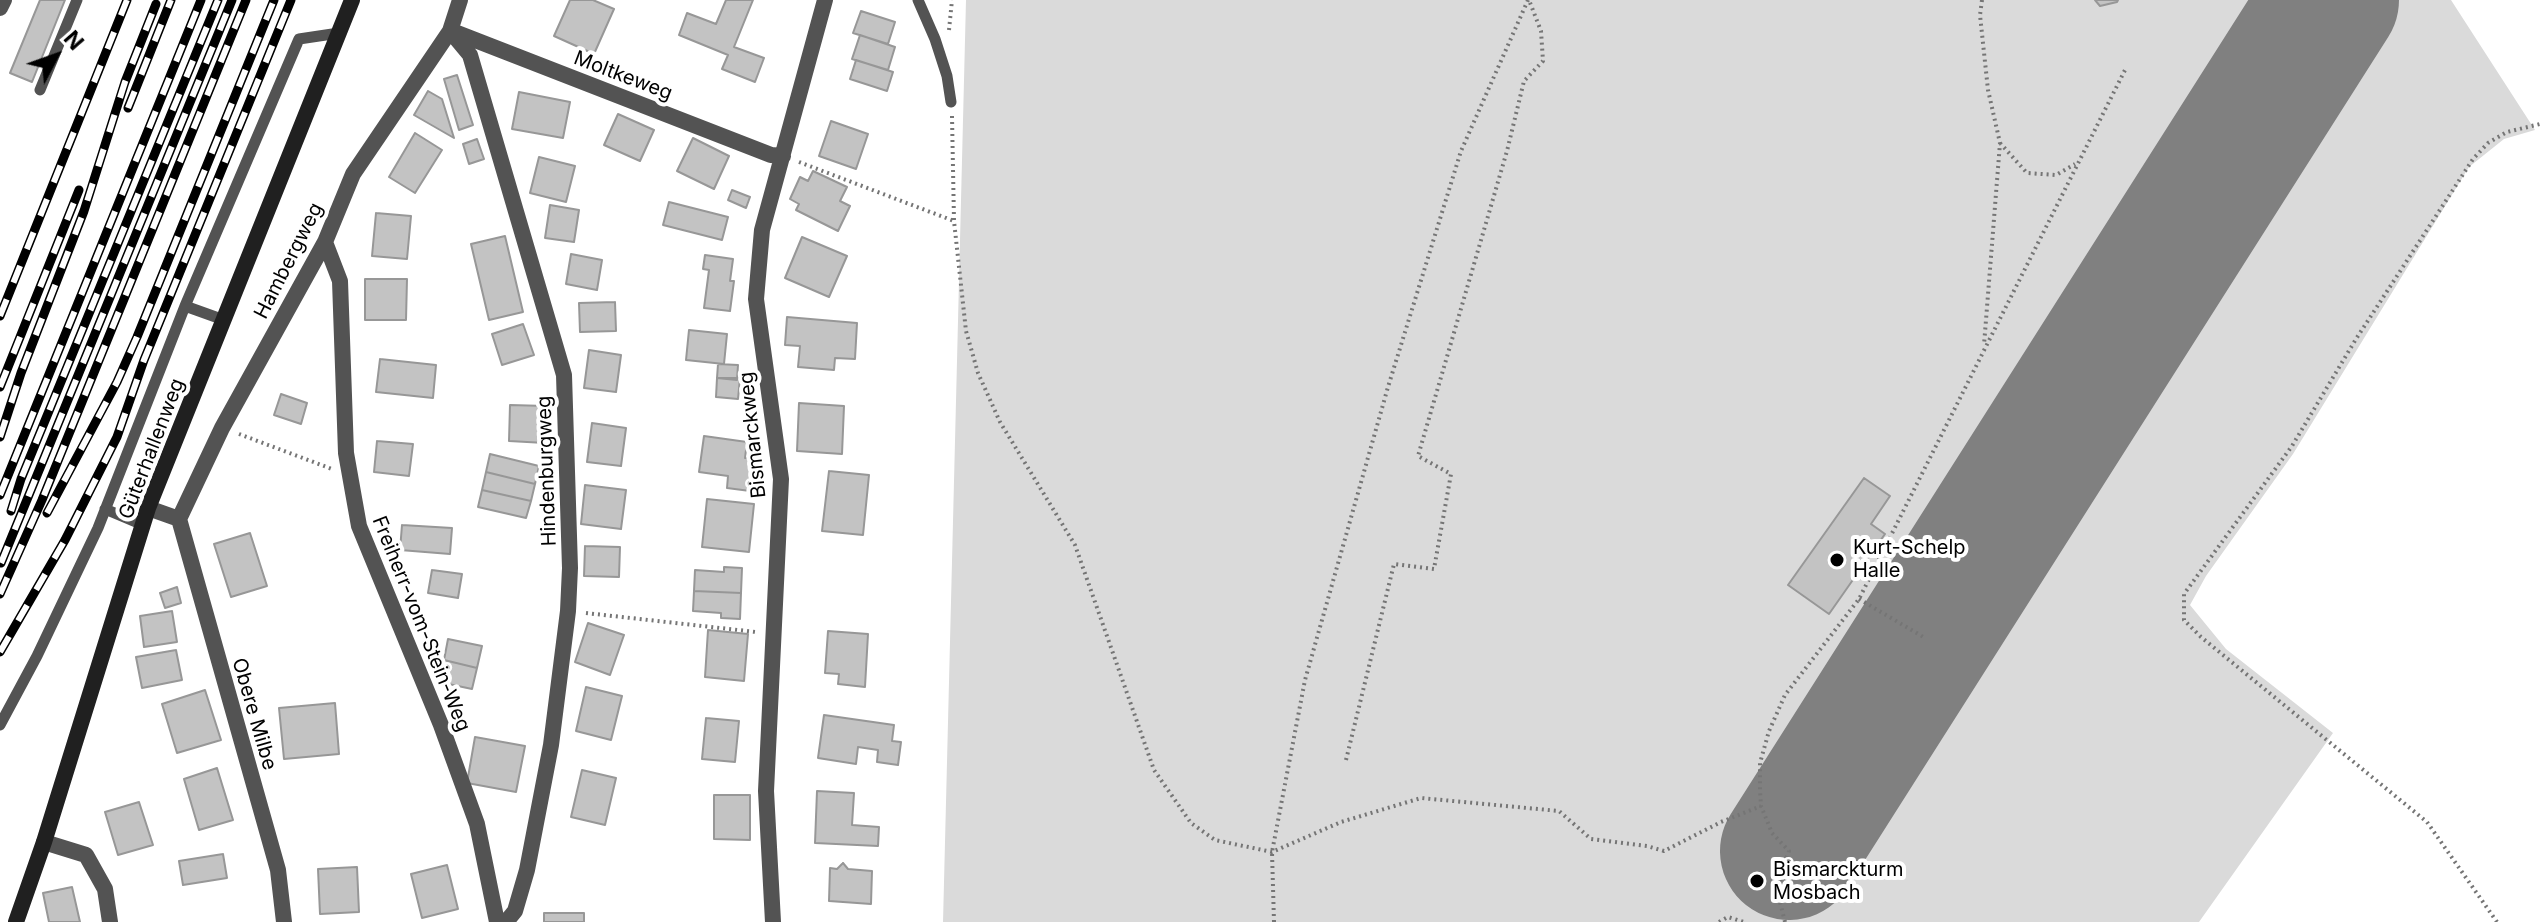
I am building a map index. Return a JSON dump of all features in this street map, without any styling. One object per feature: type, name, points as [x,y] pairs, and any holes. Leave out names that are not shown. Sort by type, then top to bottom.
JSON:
[{"type":"street","points":[[0,8],[4,0]]},
{"type":"street","name":"Güterhallenweg","points":[[16,922],[146,517],[352,0]]},
{"type":"street","name":"Hambergweg","points":[[179,519],[222,428],[325,242],[353,174],[450,31],[460,0]]},
{"type":"street","name":"Bismarckweg","points":[[773,922],[766,791],[781,479],[756,299],[762,230],[825,0]]},
{"type":"street","name":"Moltkeweg","points":[[450,31],[771,155],[783,156]]},
{"type":"street","name":"Hindenburgweg","points":[[450,31],[470,55],[564,375],[570,568],[568,611],[551,745],[527,870],[515,911],[506,922]]},
{"type":"street","name":"Freiherr-vom-Stein-Weg","points":[[325,242],[340,281],[346,453],[359,526],[441,725],[477,824],[497,922]]},
{"type":"street","points":[[146,517],[179,519]]},
{"type":"street","name":"Obere Milbe","points":[[179,519],[278,870],[284,922]]},
{"type":"street","points":[[44,842],[86,855],[105,889],[110,922]]},
{"type":"lane","points":[[40,90],[77,0]]},
{"type":"lane","points":[[918,0],[947,76],[951,102]]},
{"type":"lane","points":[[0,725],[37,656],[105,509],[185,306],[299,39],[339,33]]},
{"type":"lane","points":[[185,306],[224,320]]},
{"type":"lane","points":[[105,509],[146,517]]},
{"type":"path","points":[[1346,760],[1394,564],[1434,569],[1451,474],[1418,456],[1507,151],[1524,81],[1543,61],[1541,31],[1529,0]]},
{"type":"path","points":[[1274,922],[1272,852],[1305,680],[1388,387],[1461,151],[1529,0]]},
{"type":"path","points":[[1982,0],[1980,15],[1988,90],[2000,143],[1984,348]]},
{"type":"path","points":[[1785,922],[1779,898],[1781,871],[1789,851],[1772,833],[1761,806],[1760,763],[1769,731],[1785,695],[1859,599],[2125,70]]},
{"type":"path","points":[[951,102],[954,221],[966,331],[978,373],[1000,422],[1075,545],[1154,770],[1191,823],[1215,840],[1272,852],[1341,822],[1421,798],[1559,811],[1591,839],[1664,851],[1761,806]]},
{"type":"path","points":[[2497,922],[2427,822],[2201,637],[2184,620],[2184,594],[2292,446],[2356,339],[2473,159],[2488,143],[2507,132],[2540,124]]},
{"type":"path","points":[[2000,143],[2027,173],[2056,175],[2077,163]]},
{"type":"path","points":[[783,156],[954,221]]},
{"type":"path","points":[[222,428],[350,475]]},
{"type":"path","points":[[1859,599],[1925,638]]},
{"type":"path","points":[[568,611],[774,634]]},
{"type":"path","points":[[1719,922],[1728,917],[1744,922]]},
{"type":"shaded area","points":[[966,0],[2451,0],[2535,130],[2504,139],[2469,167],[2293,454],[2206,576],[2190,605],[2226,649],[2333,733],[2199,922],[943,922]]},
{"type":"building","points":[[40,0],[65,0],[32,82],[10,73]]},
{"type":"building","points":[[570,0],[593,0],[614,9],[594,54],[554,36]]},
{"type":"building","points":[[726,0],[753,0],[734,47],[764,58],[755,82],[722,69],[728,55],[679,35],[687,13],[716,24]]},
{"type":"building","points":[[2095,0],[2118,0],[2100,6]]},
{"type":"building","points":[[861,11],[895,22],[888,44],[853,33]]},
{"type":"building","points":[[860,35],[895,47],[888,70],[852,59]]},
{"type":"building","points":[[856,60],[893,72],[887,91],[850,79]]},
{"type":"building","points":[[457,75],[473,125],[459,130],[444,79]]},
{"type":"building","points":[[428,91],[442,99],[454,138],[414,115]]},
{"type":"building","points":[[519,92],[570,102],[563,138],[512,129]]},
{"type":"building","points":[[618,114],[654,130],[640,161],[604,145]]},
{"type":"building","points":[[831,121],[868,134],[856,169],[819,156]]},
{"type":"building","points":[[415,133],[442,150],[415,193],[389,177]]},
{"type":"building","points":[[693,138],[729,156],[714,189],[677,171]]},
{"type":"building","points":[[477,139],[484,159],[469,164],[463,144]]},
{"type":"building","points":[[539,157],[575,166],[566,202],[530,193]]},
{"type":"building","points":[[813,171],[847,187],[840,201],[850,206],[838,231],[796,210],[799,204],[790,199],[800,177],[808,181]]},
{"type":"building","points":[[732,190],[750,197],[746,208],[728,200]]},
{"type":"building","points":[[669,202],[728,217],[722,240],[663,225]]},
{"type":"building","points":[[550,205],[579,210],[574,242],[545,238]]},
{"type":"building","points":[[376,213],[411,216],[407,259],[372,256]]},
{"type":"building","points":[[505,236],[523,312],[489,320],[471,244]]},
{"type":"building","points":[[802,237],[847,256],[829,297],[785,278]]},
{"type":"building","points":[[571,254],[602,260],[597,290],[566,284]]},
{"type":"building","points":[[705,255],[733,259],[730,311],[704,308],[709,270],[703,269]]},
{"type":"building","points":[[365,279],[407,279],[406,320],[365,320]]},
{"type":"building","points":[[615,302],[616,331],[580,332],[579,303]]},
{"type":"building","points":[[787,317],[857,323],[855,359],[835,358],[834,370],[798,367],[800,346],[785,345]]},
{"type":"building","points":[[523,324],[534,355],[502,365],[492,334]]},
{"type":"building","points":[[689,330],[727,334],[724,364],[686,360]]},
{"type":"building","points":[[589,350],[621,355],[616,392],[584,388]]},
{"type":"building","points":[[380,359],[436,365],[433,398],[376,392]]},
{"type":"building","points":[[718,364],[738,365],[737,380],[717,378]]},
{"type":"building","points":[[717,378],[740,378],[738,399],[716,397]]},
{"type":"building","points":[[281,394],[307,403],[301,424],[274,415]]},
{"type":"building","points":[[799,403],[844,406],[842,454],[797,451]]},
{"type":"building","points":[[510,405],[546,406],[545,443],[509,441]]},
{"type":"building","points":[[592,423],[626,428],[621,466],[587,462]]},
{"type":"building","points":[[704,436],[747,442],[745,458],[754,459],[750,491],[727,488],[728,476],[699,472]]},
{"type":"building","points":[[377,441],[413,444],[409,476],[374,472]]},
{"type":"building","points":[[490,454],[539,466],[535,484],[486,472]]},
{"type":"building","points":[[829,471],[869,475],[863,535],[822,531]]},
{"type":"building","points":[[486,472],[535,484],[531,501],[482,490]]},
{"type":"building","name":"Kurt-Schelp Halle","points":[[1864,478],[1890,496],[1871,524],[1885,534],[1829,614],[1788,585]]},
{"type":"building","points":[[585,485],[626,490],[621,529],[581,524]]},
{"type":"building","points":[[482,490],[531,501],[526,518],[478,507]]},
{"type":"building","points":[[707,499],[754,504],[749,552],[702,547]]},
{"type":"building","points":[[402,525],[452,528],[450,554],[400,550]]},
{"type":"building","points":[[250,533],[267,586],[231,597],[214,544]]},
{"type":"building","points":[[585,546],[620,547],[619,577],[584,576]]},
{"type":"building","points":[[724,567],[742,568],[741,593],[694,591],[695,570],[724,572]]},
{"type":"building","points":[[432,570],[462,574],[458,598],[428,593]]},
{"type":"building","points":[[177,587],[181,603],[165,608],[160,593]]},
{"type":"building","points":[[694,591],[741,593],[740,619],[721,618],[721,613],[693,611]]},
{"type":"building","points":[[172,611],[177,642],[144,647],[140,616]]},
{"type":"building","points":[[588,623],[624,635],[610,675],[575,662]]},
{"type":"building","points":[[708,630],[748,634],[744,681],[705,677]]},
{"type":"building","points":[[828,631],[868,634],[865,687],[838,684],[839,674],[825,673]]},
{"type":"building","points":[[448,639],[482,646],[477,668],[444,660]]},
{"type":"building","points":[[176,650],[182,680],[142,688],[136,657]]},
{"type":"building","points":[[444,660],[477,668],[472,689],[439,682]]},
{"type":"building","points":[[586,687],[622,696],[611,740],[576,731]]},
{"type":"building","points":[[205,690],[221,740],[177,753],[162,704]]},
{"type":"building","points":[[335,703],[339,754],[284,759],[279,708]]},
{"type":"building","points":[[824,715],[894,725],[892,741],[901,742],[898,765],[877,762],[878,750],[858,747],[856,764],[818,758]]},
{"type":"building","points":[[706,718],[739,721],[735,762],[702,759]]},
{"type":"building","points":[[475,737],[525,746],[516,792],[467,783]]},
{"type":"building","points":[[217,768],[233,820],[199,830],[184,779]]},
{"type":"building","points":[[582,770],[616,778],[605,825],[571,817]]},
{"type":"building","points":[[817,791],[854,793],[852,825],[879,827],[878,846],[815,843]]},
{"type":"building","points":[[714,795],[750,795],[750,840],[714,839]]},
{"type":"building","points":[[139,802],[153,845],[118,855],[105,812]]},
{"type":"building","points":[[223,854],[227,878],[183,885],[179,861]]},
{"type":"building","points":[[843,863],[848,869],[872,871],[871,904],[829,901],[830,868],[837,869]]},
{"type":"building","points":[[447,865],[458,909],[422,918],[411,874]]},
{"type":"building","points":[[357,867],[359,912],[320,914],[318,869]]},
{"type":"building","name":"Bismarckturm Mosbach","points":[[1755,875],[1763,881],[1758,888],[1750,882]]},
{"type":"building","points":[[72,887],[80,922],[49,922],[43,893]]},
{"type":"building","points":[[544,913],[584,913],[584,922],[544,922]]},
{"type":"runway","points":[[1789,851],[2330,0]]},
{"type":"railway","points":[[0,316],[127,0]]},
{"type":"railway","points":[[128,108],[171,0]]},
{"type":"railway","points":[[0,495],[201,0]]},
{"type":"railway","points":[[11,511],[21,479],[218,0]]},
{"type":"railway","points":[[1,563],[232,0]]},
{"type":"railway","points":[[0,594],[42,500],[246,0]]},
{"type":"railway","points":[[47,513],[117,382],[137,337],[274,0]]},
{"type":"railway","points":[[0,652],[65,540],[117,437],[144,360],[291,0]]},
{"type":"railway","points":[[0,437],[21,373],[84,211],[125,82],[156,4]]},
{"type":"railway","points":[[0,387],[79,190]]},
{"type":"place","name":"Kurt-Schelp Halle","points":[[1837,560]]},
{"type":"place","name":"Bismarckturm Mosbach","points":[[1757,881]]}]
